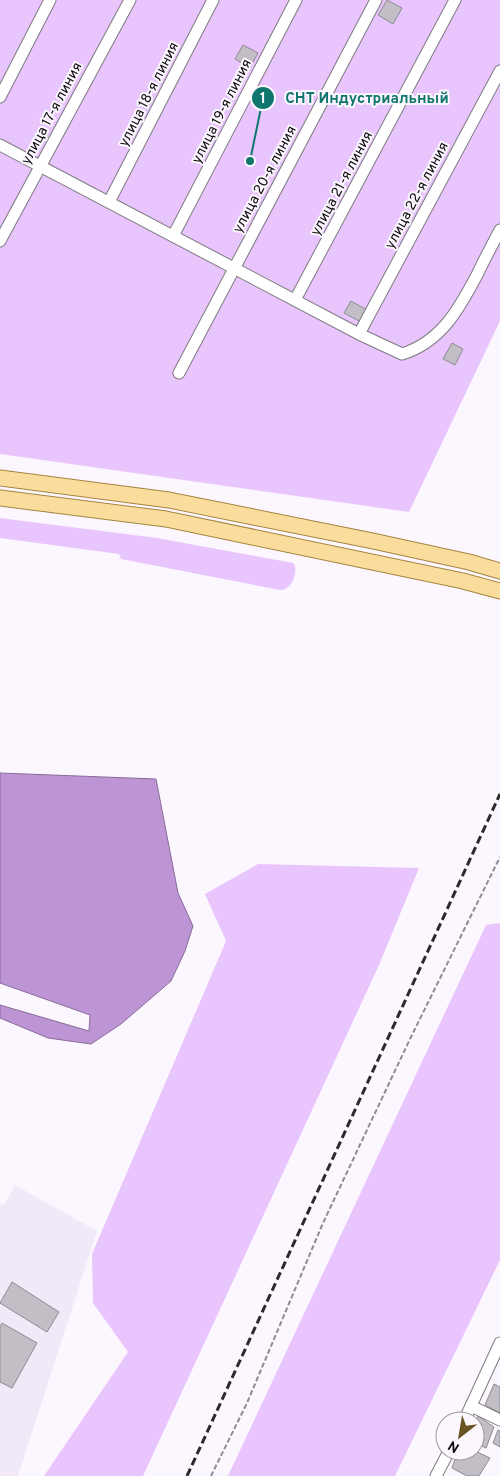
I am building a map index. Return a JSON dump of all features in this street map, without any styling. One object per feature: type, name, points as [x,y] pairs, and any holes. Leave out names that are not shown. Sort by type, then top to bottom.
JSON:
[{"type":"main road","points":[[0,478],[170,500],[373,541],[500,571]]},
{"type":"main road","points":[[0,498],[166,518],[453,579],[500,592]]},
{"type":"street","points":[[0,97],[50,0]]},
{"type":"street","name":"улица 17-я линия","points":[[0,241],[130,0]]},
{"type":"street","name":"улица 18-я линия","points":[[109,202],[213,0]]},
{"type":"street","name":"улица 19-я линия","points":[[173,236],[296,0]]},
{"type":"street","name":"улица 20-я линия","points":[[180,373],[376,0]]},
{"type":"street","name":"улица 21-я линия","points":[[295,300],[455,0]]},
{"type":"street","name":"улица 22-я линия","points":[[359,334],[500,71]]},
{"type":"street","points":[[0,145],[359,334],[402,354],[418,348],[430,340],[450,320],[466,295],[500,230]]},
{"type":"street","points":[[469,1411],[500,1342]]},
{"type":"street","points":[[471,1406],[500,1420]]},
{"type":"street","points":[[436,1476],[444,1461]]},
{"type":"path","points":[[211,1476],[247,1403],[323,1223],[410,1039],[500,857]]},
{"type":"shaded area","points":[[0,0],[500,0],[500,321],[409,512],[0,454]]},
{"type":"shaded area","points":[[0,518],[157,538],[293,563],[295,574],[290,585],[280,590],[121,559],[119,554],[0,538]]},
{"type":"shaded area","points":[[0,773],[156,779],[178,893],[193,926],[185,951],[171,981],[121,1024],[91,1044],[48,1038],[0,1018],[0,1005],[89,1031],[90,1015],[0,983]]},
{"type":"shaded area","points":[[258,864],[419,868],[379,965],[143,1476],[44,1476],[128,1352],[93,1303],[92,1254],[226,941],[205,894]]},
{"type":"shaded area","points":[[500,923],[500,1260],[395,1476],[228,1476],[486,925]]},
{"type":"shaded area","points":[[15,1185],[97,1231],[18,1476],[0,1476],[0,1204],[4,1205]]},
{"type":"building","points":[[387,0],[402,8],[393,24],[378,15]]},
{"type":"building","points":[[243,45],[258,53],[250,68],[235,59]]},
{"type":"building","points":[[351,301],[367,310],[361,322],[344,313]]},
{"type":"building","points":[[452,343],[463,349],[455,365],[443,359]]},
{"type":"building","points":[[12,1282],[59,1312],[47,1332],[0,1303]]},
{"type":"building","points":[[2,1323],[37,1343],[12,1388],[0,1382],[0,1327]]},
{"type":"building","points":[[494,1384],[500,1387],[500,1413],[485,1405]]},
{"type":"building","points":[[485,1421],[494,1427],[485,1448]]},
{"type":"building","points":[[498,1430],[500,1431],[500,1447],[493,1443]]},
{"type":"building","points":[[485,1456],[490,1458],[479,1476],[467,1476],[452,1468],[454,1461],[485,1461]]},
{"type":"railway","points":[[187,1476],[500,794]]},
{"type":"place","name":"СНТ Индустриальный","points":[[250,161]]}]
